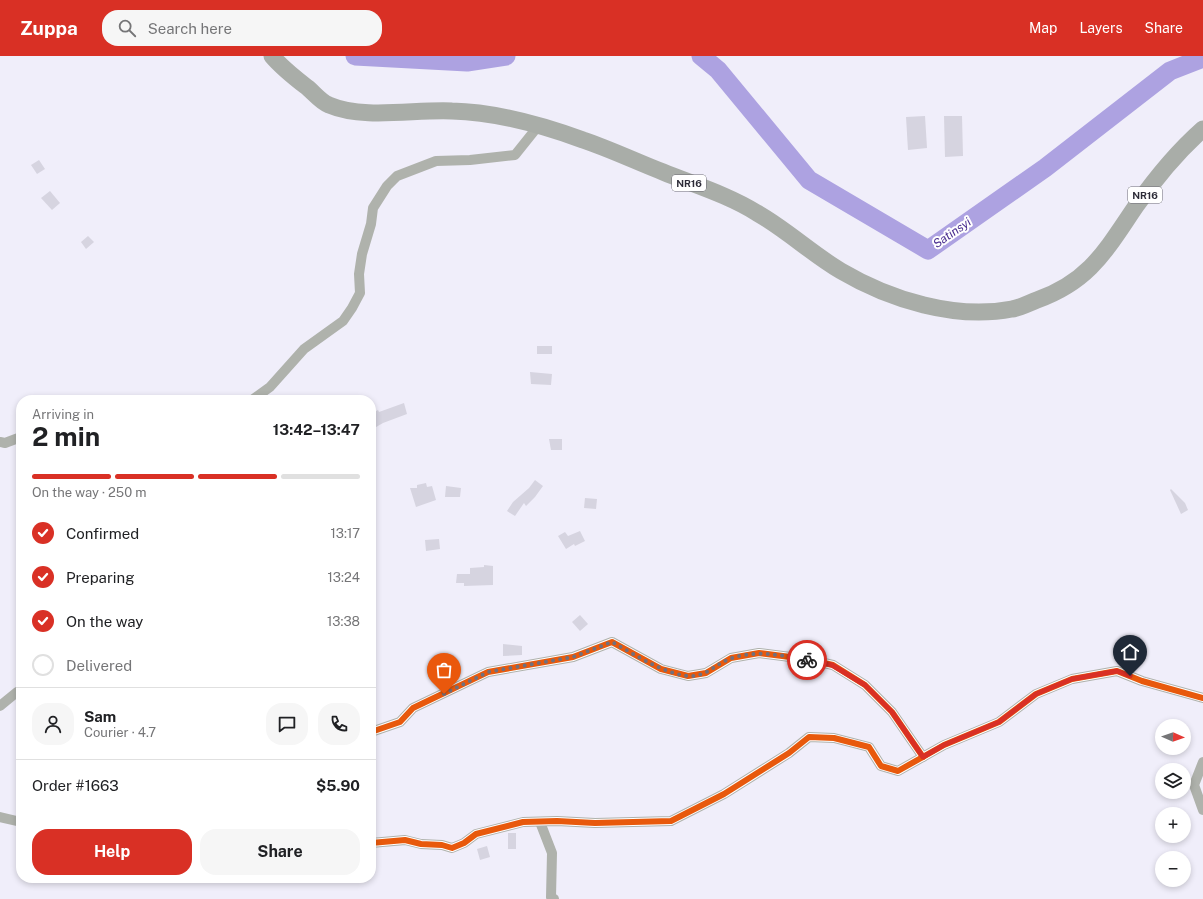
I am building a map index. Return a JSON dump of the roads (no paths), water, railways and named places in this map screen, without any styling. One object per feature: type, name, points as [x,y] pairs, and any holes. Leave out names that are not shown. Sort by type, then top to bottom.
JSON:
[{"type":"main road","name":"NR16","points":[[272,56],[283,68],[326,104],[341,109],[379,113],[453,111],[492,115],[539,125],[586,140],[727,197],[758,213],[842,272],[878,289],[914,302],[955,312],[986,312],[1014,309],[1053,295],[1077,281],[1094,266],[1161,174],[1203,129]]},
{"type":"street","points":[[259,395],[270,387],[304,349],[343,321],[352,308],[360,293],[359,274],[371,224],[373,208],[387,186],[397,176],[436,161],[470,160],[515,155],[539,125]]},
{"type":"street","points":[[0,442],[5,443],[16,439]]},
{"type":"street","points":[[376,730],[400,722],[412,708],[488,672],[573,657],[612,642],[661,669],[688,676],[706,673],[731,658],[759,653],[793,657],[832,665],[865,685],[892,712],[923,757]]},
{"type":"street","points":[[376,843],[405,840],[421,844],[442,845],[452,848],[464,843],[476,834],[523,822],[557,821],[595,823],[671,820],[724,794],[789,753],[809,737],[834,738],[870,747],[882,766],[898,771],[944,745],[999,722],[1036,694],[1072,679],[1117,671],[1142,681],[1203,698]]},
{"type":"street","points":[[0,706],[16,693]]},
{"type":"street","points":[[1203,762],[1194,785],[1203,810]]},
{"type":"street","points":[[0,817],[16,821]]},
{"type":"street","points":[[540,822],[552,853],[551,896],[554,899]]},
{"type":"waterway","name":"Satinsyi","points":[[355,56],[467,62],[506,56]]},
{"type":"waterway","name":"Satinsyi","points":[[701,56],[718,70],[809,180],[928,250],[1045,168],[1170,71],[1203,58]]}]
